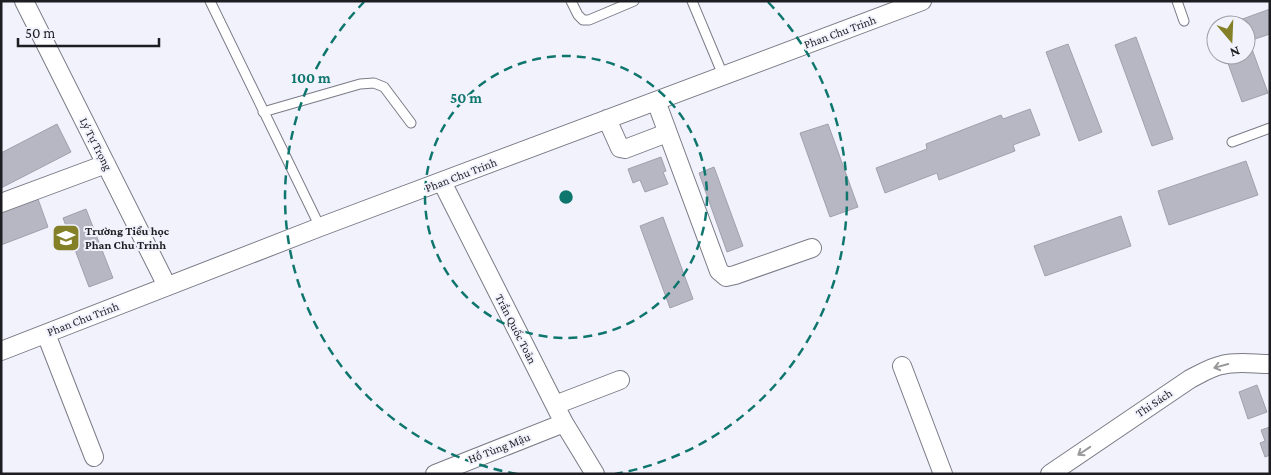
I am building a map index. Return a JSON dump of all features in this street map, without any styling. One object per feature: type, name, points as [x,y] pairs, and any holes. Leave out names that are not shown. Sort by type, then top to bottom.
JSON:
[{"type":"street","name":"Lý Tự Trọng","points":[[24,1],[168,286]]},
{"type":"street","name":"Phan Chu Trinh","points":[[1,351],[320,227],[922,1]]},
{"type":"street","points":[[656,100],[719,271],[726,277],[735,275],[812,248]]},
{"type":"street","points":[[608,119],[620,148],[625,149],[667,133]]},
{"type":"street","points":[[1,203],[106,164]]},
{"type":"street","name":"Trần Quốc Toản","points":[[442,182],[564,423],[595,474]]},
{"type":"street","points":[[46,334],[94,457]]},
{"type":"street","name":"Thi Sách","points":[[1050,474],[1190,379],[1208,370],[1236,363],[1270,364]]},
{"type":"street","points":[[902,366],[943,474]]},
{"type":"street","points":[[555,405],[620,380]]},
{"type":"street","name":"Hồ Tùng Mậu","points":[[434,474],[564,423]]},
{"type":"lane","points":[[210,1],[320,227]]},
{"type":"lane","points":[[571,1],[578,15],[583,20],[589,20],[634,1]]},
{"type":"lane","points":[[692,1],[723,75]]},
{"type":"lane","points":[[1178,2],[1184,21]]},
{"type":"lane","points":[[263,112],[360,84],[374,83],[384,87],[411,123]]},
{"type":"lane","points":[[1232,142],[1270,128]]},
{"type":"building","points":[[1270,9],[1270,34],[1256,39],[1256,15],[1254,15]]},
{"type":"building","points":[[1136,37],[1173,139],[1152,146],[1115,45]]},
{"type":"building","points":[[1068,44],[1102,132],[1079,141],[1046,52]]},
{"type":"building","points":[[1256,60],[1268,93],[1242,102],[1229,65],[1256,65]]},
{"type":"building","points":[[1030,109],[1040,135],[1013,145],[1015,151],[939,180],[937,173],[885,193],[876,168],[927,149],[926,144],[1001,115],[1003,119]]},
{"type":"building","points":[[57,124],[71,152],[1,188],[1,153]]},
{"type":"building","points":[[828,124],[858,207],[830,217],[800,133]]},
{"type":"building","points":[[661,157],[666,171],[663,172],[668,184],[645,192],[640,180],[633,183],[628,169]]},
{"type":"building","points":[[1246,161],[1258,195],[1169,225],[1158,191]]},
{"type":"building","points":[[714,167],[743,246],[727,252],[699,173]]},
{"type":"building","points":[[38,199],[48,227],[1,245],[1,213]]},
{"type":"building","points":[[86,209],[113,278],[89,287],[63,218]]},
{"type":"building","points":[[1121,216],[1131,246],[1045,276],[1034,246]]},
{"type":"building","points":[[663,217],[693,299],[670,308],[640,226]]},
{"type":"building","points":[[1257,385],[1267,412],[1248,419],[1239,392]]},
{"type":"building","points":[[1270,427],[1270,455],[1265,457],[1260,443],[1265,441],[1261,430]]},
{"type":"place","name":"Trường Tiểu học Phan Chu Trinh","points":[[66,238]]}]
